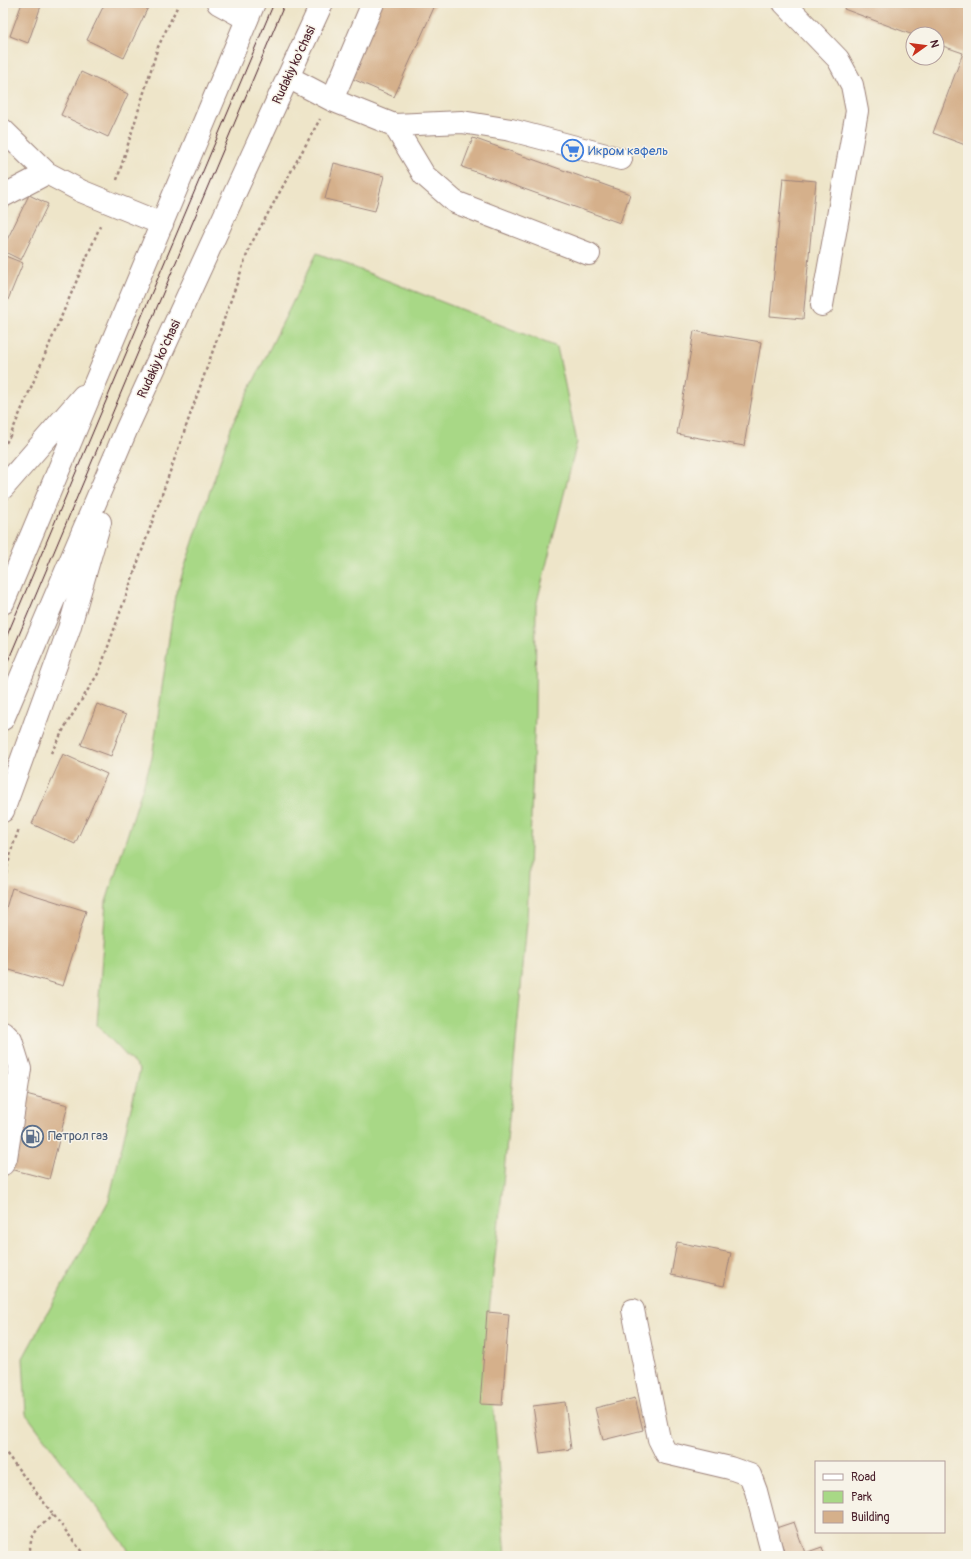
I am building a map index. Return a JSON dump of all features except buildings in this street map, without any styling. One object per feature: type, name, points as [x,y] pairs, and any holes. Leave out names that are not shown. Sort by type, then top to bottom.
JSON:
[{"type":"main road","points":[[3,603],[250,11],[218,3]]},
{"type":"main road","name":"Rudakiy ko'chasi","points":[[3,719],[127,428],[322,3]]},
{"type":"main road","points":[[332,100],[373,3]]},
{"type":"main road","points":[[784,3],[838,59],[852,86],[857,111],[822,305]]},
{"type":"main road","points":[[288,77],[332,100],[394,125],[462,122],[510,130],[621,159]]},
{"type":"main road","points":[[394,125],[424,175],[455,202],[589,254]]},
{"type":"main road","points":[[3,130],[48,173],[81,191],[162,224]]},
{"type":"main road","points":[[3,196],[48,173]]},
{"type":"main road","points":[[3,488],[96,381]]},
{"type":"main road","points":[[3,811],[69,629],[127,428]]},
{"type":"main road","points":[[3,1032],[11,1040],[20,1068],[6,1158],[3,1164]]},
{"type":"main road","points":[[633,1310],[659,1439],[666,1453],[730,1468],[750,1475],[756,1491],[773,1556]]},
{"type":"path","points":[[3,448],[11,434],[110,203],[158,47],[179,3]]},
{"type":"path","points":[[49,758],[66,725],[99,672],[250,246],[309,138],[332,100]]},
{"type":"path","points":[[3,884],[12,848],[20,827]]},
{"type":"path","points":[[3,1449],[85,1556]]},
{"type":"path","points":[[30,1556],[29,1542],[35,1531],[53,1515]]},
{"type":"green space","points":[[317,253],[557,347],[577,442],[536,606],[535,713],[527,922],[503,1184],[487,1329],[506,1556],[133,1556],[26,1414],[23,1358],[109,1200],[140,1070],[97,1025],[106,902],[152,758],[175,596],[232,425]]},
{"type":"tram line","points":[[3,645],[274,3]]},
{"type":"tram line","points":[[3,673],[285,3]]},
{"type":"place","name":"Икром кафель","points":[[572,151]]},
{"type":"place","name":"Петрол газ","points":[[32,1136]]}]
